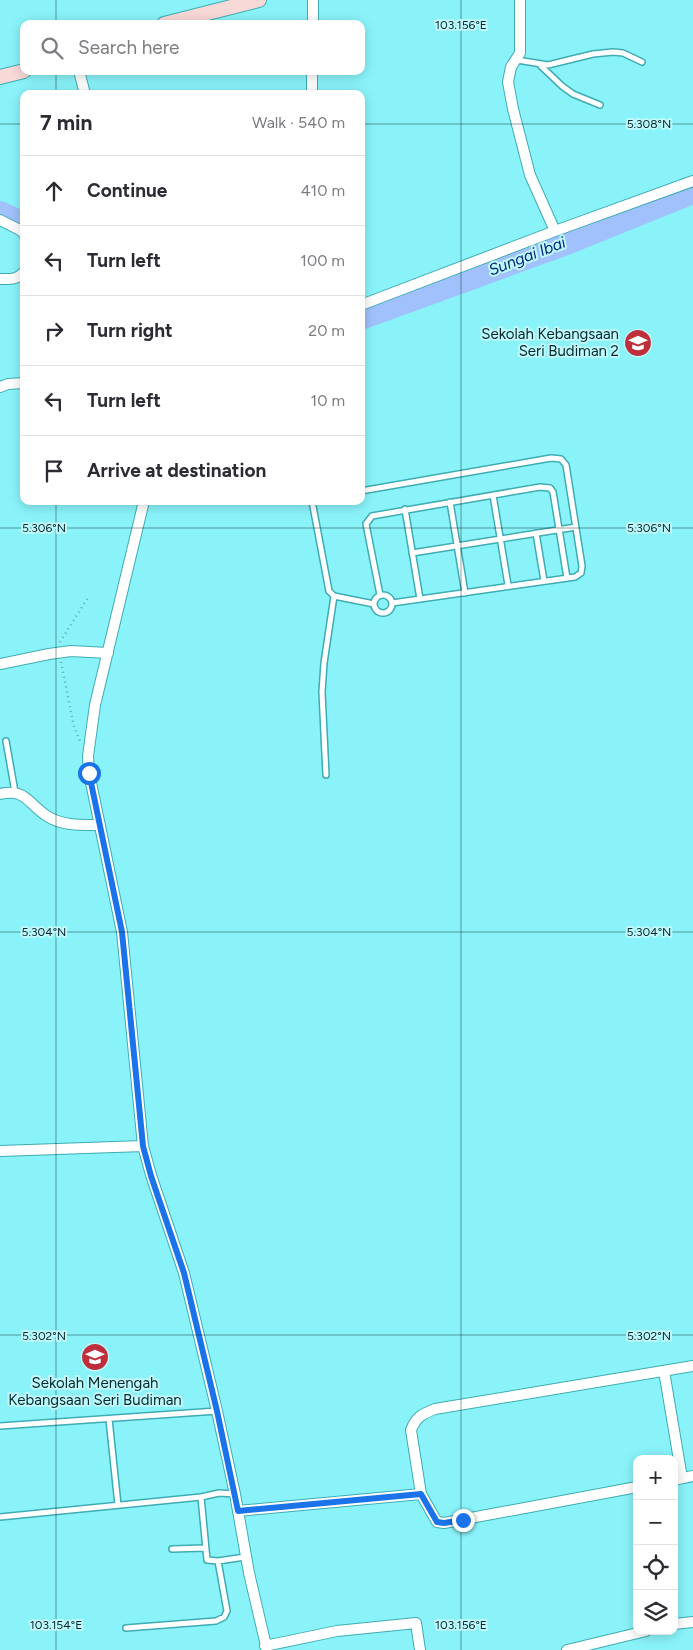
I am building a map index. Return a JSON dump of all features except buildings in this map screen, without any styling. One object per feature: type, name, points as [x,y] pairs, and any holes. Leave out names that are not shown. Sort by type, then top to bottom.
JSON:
[{"type":"main road","points":[[180,20],[259,0]]},
{"type":"main road","points":[[0,77],[20,72]]},
{"type":"street","points":[[313,0],[313,20]]},
{"type":"street","points":[[520,0],[520,53],[511,67],[508,82],[530,176],[555,231]]},
{"type":"street","points":[[80,75],[84,90]]},
{"type":"street","points":[[312,75],[312,90]]},
{"type":"street","points":[[365,303],[693,181]]},
{"type":"street","points":[[0,220],[20,230]]},
{"type":"street","points":[[0,279],[20,278]]},
{"type":"street","points":[[0,387],[20,383]]},
{"type":"street","points":[[143,505],[95,705],[88,756],[89,773],[122,932],[143,1146],[151,1176],[184,1273],[217,1411],[266,1648],[337,1631],[416,1623],[420,1650]]},
{"type":"street","points":[[0,664],[59,652],[108,653]]},
{"type":"street","points":[[0,794],[15,792],[22,795],[47,816],[68,824],[100,825]]},
{"type":"street","points":[[0,1151],[143,1146]]},
{"type":"street","points":[[633,1488],[444,1523],[437,1522],[421,1494],[411,1430],[415,1421],[422,1414],[435,1409],[693,1366]]},
{"type":"street","points":[[664,1371],[675,1455]]},
{"type":"street","points":[[678,1479],[693,1476]]},
{"type":"street","points":[[238,1511],[421,1494]]},
{"type":"street","points":[[678,1624],[693,1622]]},
{"type":"street","points":[[568,1650],[633,1634]]},
{"type":"lane","points":[[517,60],[541,65],[556,64],[605,52],[623,53],[642,62]]},
{"type":"lane","points":[[541,65],[573,94],[600,105]]},
{"type":"lane","points":[[365,491],[550,458],[562,459],[566,466],[582,566],[581,573],[575,577],[508,585],[392,603]]},
{"type":"lane","points":[[380,596],[366,524],[372,516],[540,487],[550,488],[553,492],[567,578]]},
{"type":"lane","points":[[494,494],[508,585]]},
{"type":"lane","points":[[450,502],[465,593]]},
{"type":"lane","points":[[313,505],[329,591],[334,596],[374,604]]},
{"type":"lane","points":[[405,509],[420,599]]},
{"type":"lane","points":[[412,553],[576,527]]},
{"type":"lane","points":[[536,533],[544,581]]},
{"type":"lane","points":[[326,775],[322,692],[324,663],[334,596]]},
{"type":"lane","points":[[380,596],[388,596],[392,603],[389,611],[384,613],[378,612],[374,604],[375,599],[380,596]]},
{"type":"lane","points":[[6,741],[15,792]]},
{"type":"lane","points":[[0,1426],[217,1411]]},
{"type":"lane","points":[[109,1419],[118,1505]]},
{"type":"lane","points":[[0,1517],[201,1497],[219,1493],[235,1494]]},
{"type":"lane","points":[[201,1497],[207,1560],[218,1561],[246,1557]]},
{"type":"lane","points":[[172,1550],[205,1548]]},
{"type":"lane","points":[[126,1628],[216,1621],[224,1617],[227,1611],[218,1561]]},
{"type":"path","points":[[88,756],[74,727],[59,652],[64,634],[89,596]]},
{"type":"waterway","name":"Sungai Ibai","points":[[365,318],[564,245],[693,193]]},
{"type":"waterway","name":"Sungai Ibai","points":[[0,212],[20,221]]},
{"type":"place","name":"Sekolah Kebangsaan Seri Budiman 2","points":[[638,343]]},
{"type":"place","name":"Sekolah Menengah Kebangsaan Seri Budiman","points":[[95,1357]]},
{"type":"route","points":[[89,773],[122,932],[143,1146],[151,1176],[184,1273],[217,1411],[238,1511],[421,1494],[437,1522],[444,1523],[463,1520]]}]
